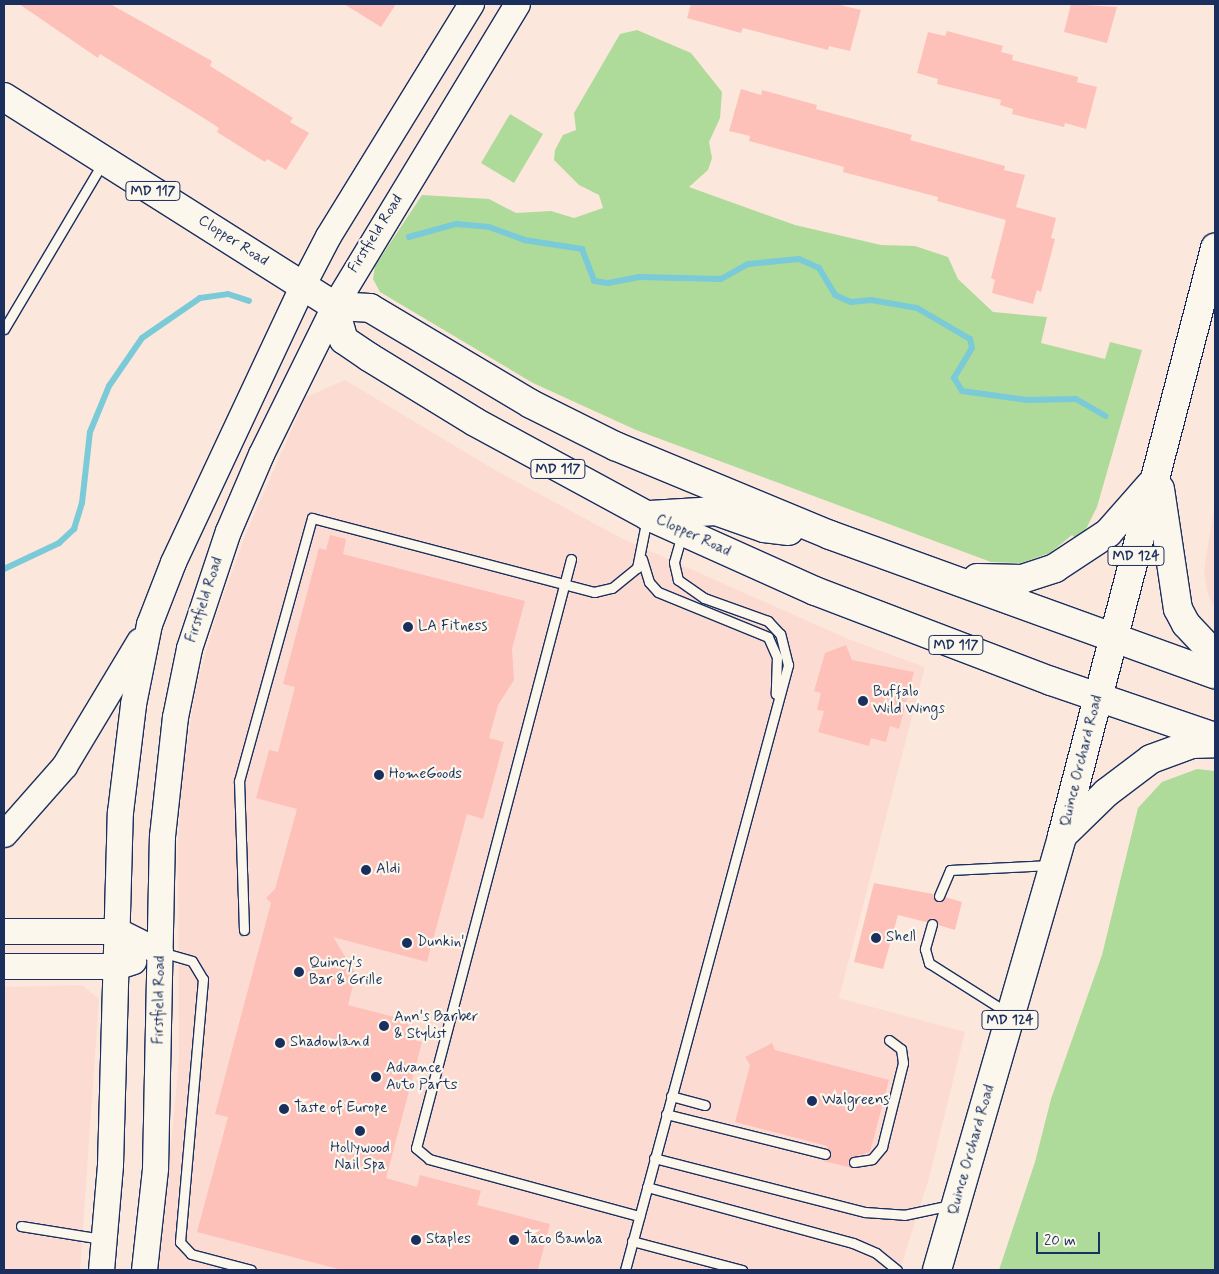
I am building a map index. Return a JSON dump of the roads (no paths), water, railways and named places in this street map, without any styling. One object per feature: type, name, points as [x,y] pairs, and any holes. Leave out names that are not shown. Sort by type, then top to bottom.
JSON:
[{"type":"main road","name":"Clopper Road","points":[[4,97],[334,306],[370,308],[531,404],[598,438],[830,535],[946,575],[1114,638]]},
{"type":"main road","name":"Quince Orchard Road","points":[[937,1270],[1062,836],[1158,475],[1215,248]]},
{"type":"main road","name":"Clopper Road","points":[[334,306],[344,340],[360,351],[483,427],[648,516],[815,591],[1098,698]]},
{"type":"main road","points":[[946,575],[1022,579],[1055,568],[1108,533],[1158,475]]},
{"type":"main road","points":[[1158,475],[1173,591],[1186,624],[1215,655]]},
{"type":"main road","points":[[648,516],[716,511],[764,528],[830,535]]},
{"type":"main road","name":"MD 117","points":[[1114,638],[1215,674]]},
{"type":"main road","name":"MD 117","points":[[1098,698],[1215,737]]},
{"type":"main road","points":[[1062,836],[1106,793],[1151,759],[1192,744],[1215,743]]},
{"type":"street","points":[[4,834],[64,766],[149,624],[173,562],[302,286],[328,236],[471,4]]},
{"type":"street","name":"Firstfield Road","points":[[144,1270],[155,1168],[166,773],[189,648],[228,531],[261,454],[334,306],[517,4]]},
{"type":"street","points":[[101,1270],[105,1239],[118,966],[124,765],[149,624]]},
{"type":"street","points":[[4,931],[118,931],[160,952]]},
{"type":"street","points":[[4,966],[118,966],[160,952]]},
{"type":"lane","points":[[4,329],[104,160]]},
{"type":"lane","points":[[244,930],[239,780],[312,518],[564,586],[603,591],[633,574],[642,559],[648,516]]},
{"type":"lane","points":[[624,1270],[774,709],[788,665],[780,634],[768,621],[704,598],[678,580],[674,562],[682,532]]},
{"type":"lane","points":[[571,559],[416,1148],[429,1160],[639,1216]]},
{"type":"lane","points":[[642,559],[649,582],[658,592],[768,637],[778,669],[774,709]]},
{"type":"lane","points":[[939,896],[950,870],[1054,865]]},
{"type":"lane","points":[[932,924],[925,949],[929,963],[1011,1015]]},
{"type":"lane","points":[[160,952],[192,961],[203,979],[180,1242],[191,1254],[251,1270]]},
{"type":"lane","points":[[854,1162],[872,1159],[882,1147],[903,1063],[901,1049],[889,1040]]},
{"type":"lane","points":[[671,1096],[705,1105]]},
{"type":"lane","points":[[666,1114],[825,1154]]},
{"type":"lane","points":[[654,1158],[865,1212],[904,1215],[956,1203]]},
{"type":"lane","points":[[647,1187],[853,1243],[876,1253],[897,1270]]},
{"type":"lane","points":[[21,1226],[105,1239]]},
{"type":"lane","points":[[632,1241],[742,1270]]},
{"type":"waterway","points":[[409,237],[456,224],[489,227],[524,240],[582,249],[594,281],[608,283],[640,277],[721,279],[748,264],[799,259],[819,268],[835,295],[851,302],[871,300],[917,308],[970,339],[972,348],[954,378],[962,391],[1027,400],[1076,399],[1106,416]]},
{"type":"waterway","points":[[4,569],[59,543],[74,529],[82,503],[90,432],[109,386],[142,338],[200,298],[228,294],[249,301]]},
{"type":"place","name":"LA Fitness","points":[[408,627]]},
{"type":"place","name":"Buffalo Wild Wings","points":[[863,701]]},
{"type":"place","name":"HomeGoods","points":[[379,775]]},
{"type":"place","name":"Aldi","points":[[366,870]]},
{"type":"place","name":"Shell","points":[[876,938]]},
{"type":"place","name":"Dunkin'","points":[[407,943]]},
{"type":"place","name":"Quincy's Bar & Grille","points":[[299,972]]},
{"type":"place","name":"Ann's Barber & Stylist","points":[[384,1026]]},
{"type":"place","name":"Shadowland","points":[[280,1043]]},
{"type":"place","name":"Advance Auto Parts","points":[[376,1077]]},
{"type":"place","name":"Walgreens","points":[[812,1101]]},
{"type":"place","name":"Taste of Europe","points":[[284,1109]]},
{"type":"place","name":"Hollywood Nail Spa","points":[[360,1131]]},
{"type":"place","name":"Staples","points":[[416,1240]]},
{"type":"place","name":"Taco Bamba","points":[[514,1240]]}]
